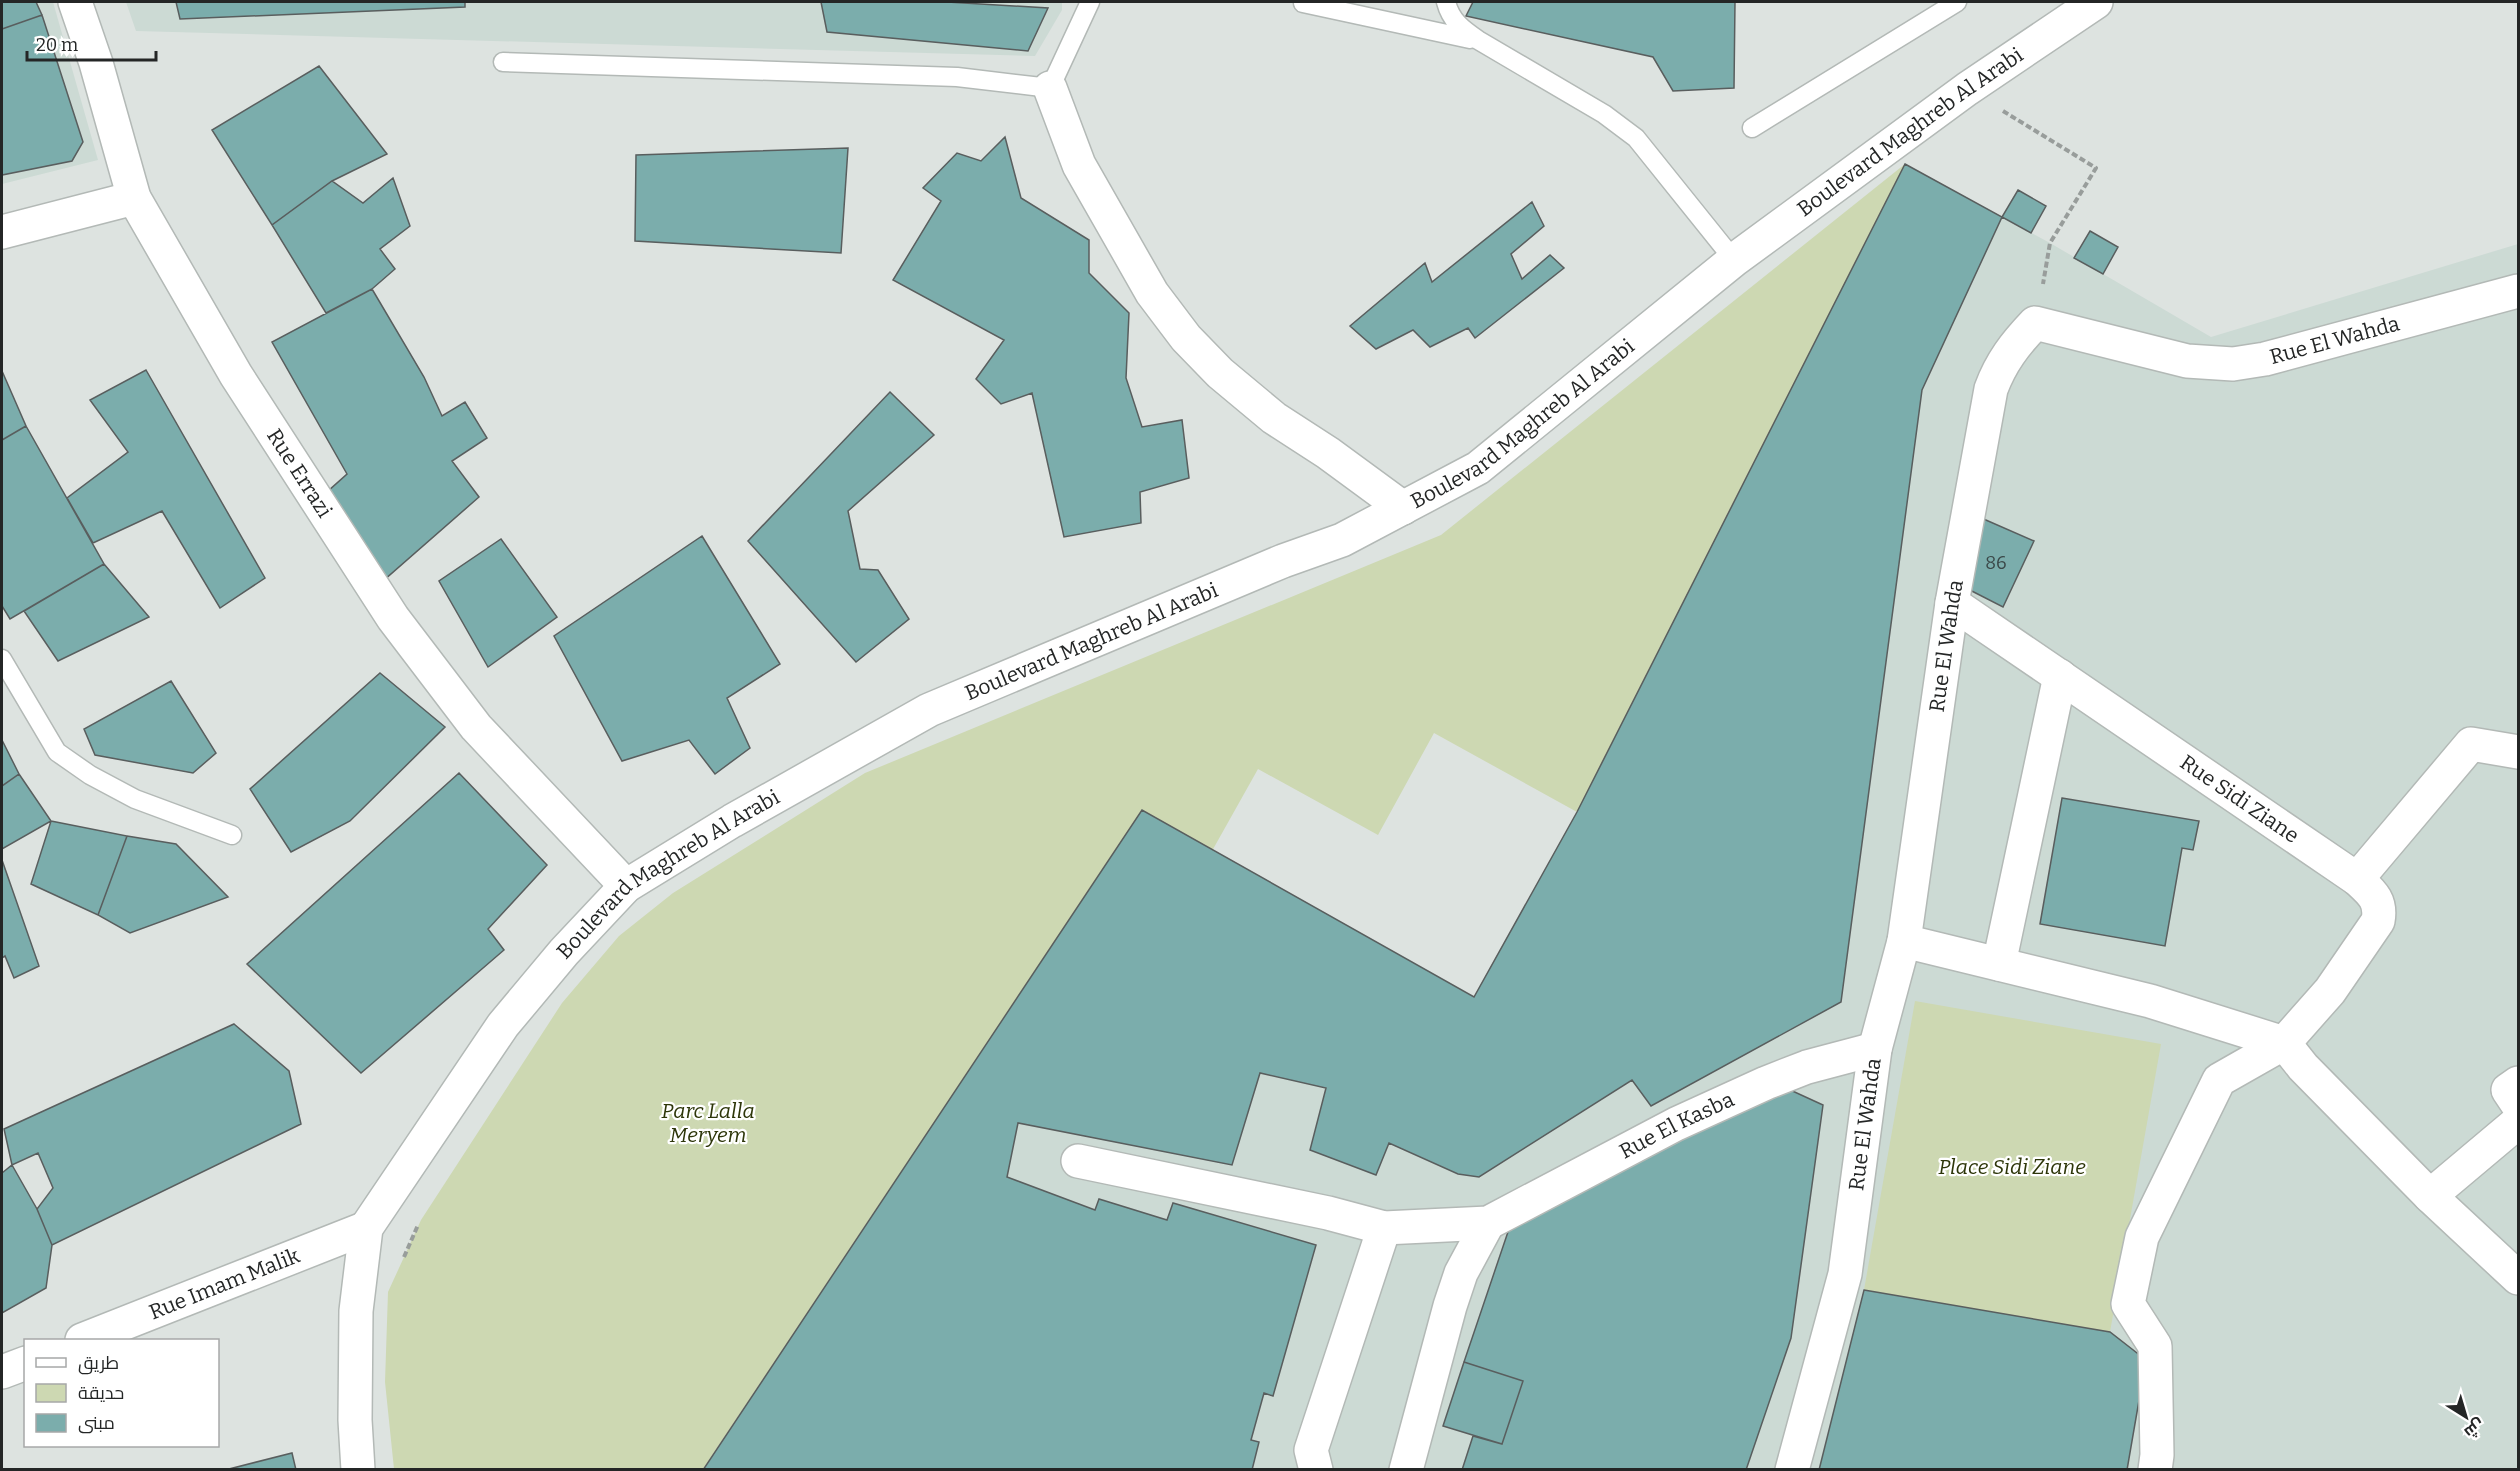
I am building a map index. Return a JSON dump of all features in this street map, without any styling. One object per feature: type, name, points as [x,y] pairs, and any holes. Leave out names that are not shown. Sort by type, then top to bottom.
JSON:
[{"type":"street","name":"Rue Errazi","points":[[75,2],[96,63],[134,198],[236,375],[393,618],[476,727],[626,886]]},
{"type":"street","name":"Boulevard Maghreb Al Arabi","points":[[358,1470],[355,1420],[356,1311],[366,1228],[503,1025],[564,952],[626,886],[732,821],[929,710],[1272,565],[1342,540],[1478,468],[1734,260],[1967,89],[2096,2]]},
{"type":"street","points":[[1050,88],[1079,165],[1152,293],[1186,338],[1220,373],[1274,418],[1328,453],[1403,508]]},
{"type":"street","points":[[2,232],[134,198]]},
{"type":"street","name":"Rue El Wahda","points":[[1792,1470],[1845,1274],[1875,1049],[1904,941],[1952,603],[1991,389],[2008,352],[2035,323],[2187,361],[2233,364],[2265,359],[2518,291]]},
{"type":"street","name":"Rue Sidi Ziane","points":[[1952,603],[2357,879],[2375,896],[2380,908],[2378,921],[2330,991],[2284,1042],[2219,1080],[2142,1237],[2128,1304],[2155,1346],[2156,1462]]},
{"type":"street","points":[[1999,964],[2060,676]]},
{"type":"street","points":[[2357,879],[2471,744],[2518,752]]},
{"type":"street","points":[[1904,941],[2150,1001],[2284,1042],[2303,1067],[2430,1196],[2518,1278]]},
{"type":"street","name":"Rue El Kasba","points":[[1488,1223],[1676,1124],[1766,1083],[1807,1067],[1875,1049]]},
{"type":"street","points":[[2518,1083],[2508,1090],[2518,1105]]},
{"type":"street","points":[[2430,1196],[2518,1122]]},
{"type":"street","points":[[1078,1161],[1328,1213],[1384,1228],[1488,1223]]},
{"type":"street","points":[[1406,1470],[1450,1306],[1461,1273],[1488,1223]]},
{"type":"street","name":"Rue Imam Malik","points":[[87,1339],[366,1228]]},
{"type":"street","points":[[1316,1470],[1311,1450],[1384,1228]]},
{"type":"street","points":[[2,1372],[24,1364]]},
{"type":"lane","points":[[503,62],[957,77],[1050,88],[1090,2]]},
{"type":"lane","points":[[1446,2],[1449,14],[1459,27],[1604,114],[1636,138],[1734,260]]},
{"type":"lane","points":[[1752,128],[1957,2]]},
{"type":"lane","points":[[1303,3],[1478,40]]},
{"type":"lane","points":[[2,659],[57,752],[90,775],[135,799],[232,836]]},
{"type":"path","points":[[1967,89],[2096,168],[2050,243],[2035,323]]},
{"type":"path","points":[[402,1261],[421,1220]]},
{"type":"shaded area","points":[[2,2],[53,2],[98,160],[2,184]]},
{"type":"shaded area","points":[[126,2],[1062,2],[1062,10],[1035,56],[136,31]]},
{"type":"shaded area","points":[[1905,164],[2050,243],[2211,337],[2518,244],[2518,1469],[703,1470],[1142,810],[1474,996],[1577,812]]},
{"type":"green space","name":"Parc Lalla Meryem","points":[[1905,164],[1577,812],[1434,733],[1378,835],[1258,769],[1212,851],[1142,810],[703,1469],[394,1469],[385,1382],[388,1292],[421,1220],[562,1003],[619,936],[673,893],[865,773],[1441,535]]},
{"type":"green space","name":"Place Sidi Ziane","points":[[1915,1001],[2161,1044],[2110,1332],[1864,1290]]},
{"type":"building","points":[[2,2],[36,2],[42,15],[2,29]]},
{"type":"building","points":[[176,2],[465,2],[465,7],[180,19]]},
{"type":"building","points":[[821,2],[947,2],[1048,8],[1028,51],[827,32]]},
{"type":"building","points":[[1473,2],[1735,2],[1734,88],[1673,91],[1653,57],[1466,16]]},
{"type":"building","points":[[42,15],[83,142],[72,161],[2,175],[2,29]]},
{"type":"building","points":[[319,66],[387,154],[332,181],[272,225],[212,130]]},
{"type":"building","points":[[1005,137],[1021,198],[1089,240],[1089,273],[1129,313],[1126,378],[1142,427],[1182,420],[1189,478],[1140,492],[1141,523],[1064,537],[1032,393],[1001,404],[976,379],[1004,340],[893,280],[941,201],[923,188],[957,153],[981,161]]},
{"type":"building","points":[[848,148],[841,253],[635,241],[636,155]]},
{"type":"building","points":[[1905,164],[2002,217],[1922,390],[1841,1002],[1651,1106],[1632,1080],[1479,1177],[1458,1174],[1389,1143],[1376,1175],[1310,1150],[1326,1088],[1260,1073],[1232,1165],[1018,1123],[1007,1177],[1095,1210],[1099,1199],[1167,1220],[1173,1203],[1316,1245],[1273,1396],[1264,1393],[1251,1440],[1259,1442],[1252,1470],[703,1470],[1142,810],[1474,997],[1577,812]]},
{"type":"building","points":[[393,178],[410,226],[380,249],[395,269],[372,289],[326,313],[272,225],[332,181],[363,203]]},
{"type":"building","points":[[2018,190],[2046,206],[2031,233],[2002,217]]},
{"type":"building","points":[[1532,202],[1544,226],[1511,254],[1522,279],[1550,255],[1564,268],[1475,338],[1468,328],[1430,347],[1413,330],[1376,349],[1350,326],[1425,263],[1432,282]]},
{"type":"building","points":[[2090,231],[2118,247],[2103,274],[2074,258]]},
{"type":"building","points":[[372,289],[424,377],[442,416],[465,402],[487,438],[452,461],[479,497],[384,580],[327,492],[347,474],[272,342]]},
{"type":"building","points":[[146,370],[265,578],[220,608],[162,511],[93,543],[67,498],[128,452],[90,400]]},
{"type":"building","points":[[2,371],[26,426],[2,440]]},
{"type":"building","points":[[890,392],[934,435],[848,511],[860,569],[878,570],[909,619],[856,662],[748,541]]},
{"type":"building","points":[[26,426],[104,564],[10,619],[2,606],[2,440]]},
{"type":"building","points":[[1979,517],[2034,541],[2003,607],[1962,586]]},
{"type":"building","points":[[702,536],[780,664],[727,698],[750,748],[715,774],[689,740],[622,761],[554,636]]},
{"type":"building","points":[[501,539],[557,617],[488,667],[439,581]]},
{"type":"building","points":[[104,564],[149,617],[58,661],[24,611]]},
{"type":"building","points":[[380,673],[445,727],[350,821],[291,852],[250,789]]},
{"type":"building","points":[[171,681],[216,753],[193,773],[95,755],[84,729]]},
{"type":"building","points":[[2,740],[19,774],[2,786]]},
{"type":"building","points":[[459,773],[547,865],[488,929],[504,950],[361,1073],[247,964]]},
{"type":"building","points":[[19,774],[51,821],[2,849],[2,786]]},
{"type":"building","points":[[2062,798],[2199,821],[2193,850],[2182,848],[2165,946],[2040,924]]},
{"type":"building","points":[[51,821],[127,836],[98,915],[31,884]]},
{"type":"building","points":[[127,836],[176,844],[228,897],[130,933],[98,915]]},
{"type":"building","points":[[2,860],[39,966],[14,978],[5,956],[2,958]]},
{"type":"building","points":[[234,1024],[289,1071],[301,1124],[52,1245],[37,1209],[53,1188],[38,1153],[12,1165],[4,1129]]},
{"type":"building","points":[[1775,1083],[1823,1105],[1791,1338],[1746,1470],[1462,1470],[1473,1436],[1502,1444],[1523,1381],[1464,1362],[1512,1220]]},
{"type":"building","points":[[12,1165],[37,1209],[52,1245],[46,1288],[2,1313],[2,1173]]},
{"type":"building","points":[[1864,1290],[2110,1332],[2146,1360],[2127,1470],[1819,1470]]},
{"type":"building","points":[[1464,1362],[1523,1381],[1502,1444],[1443,1426]]},
{"type":"building","points":[[292,1453],[296,1470],[225,1470]]}]
